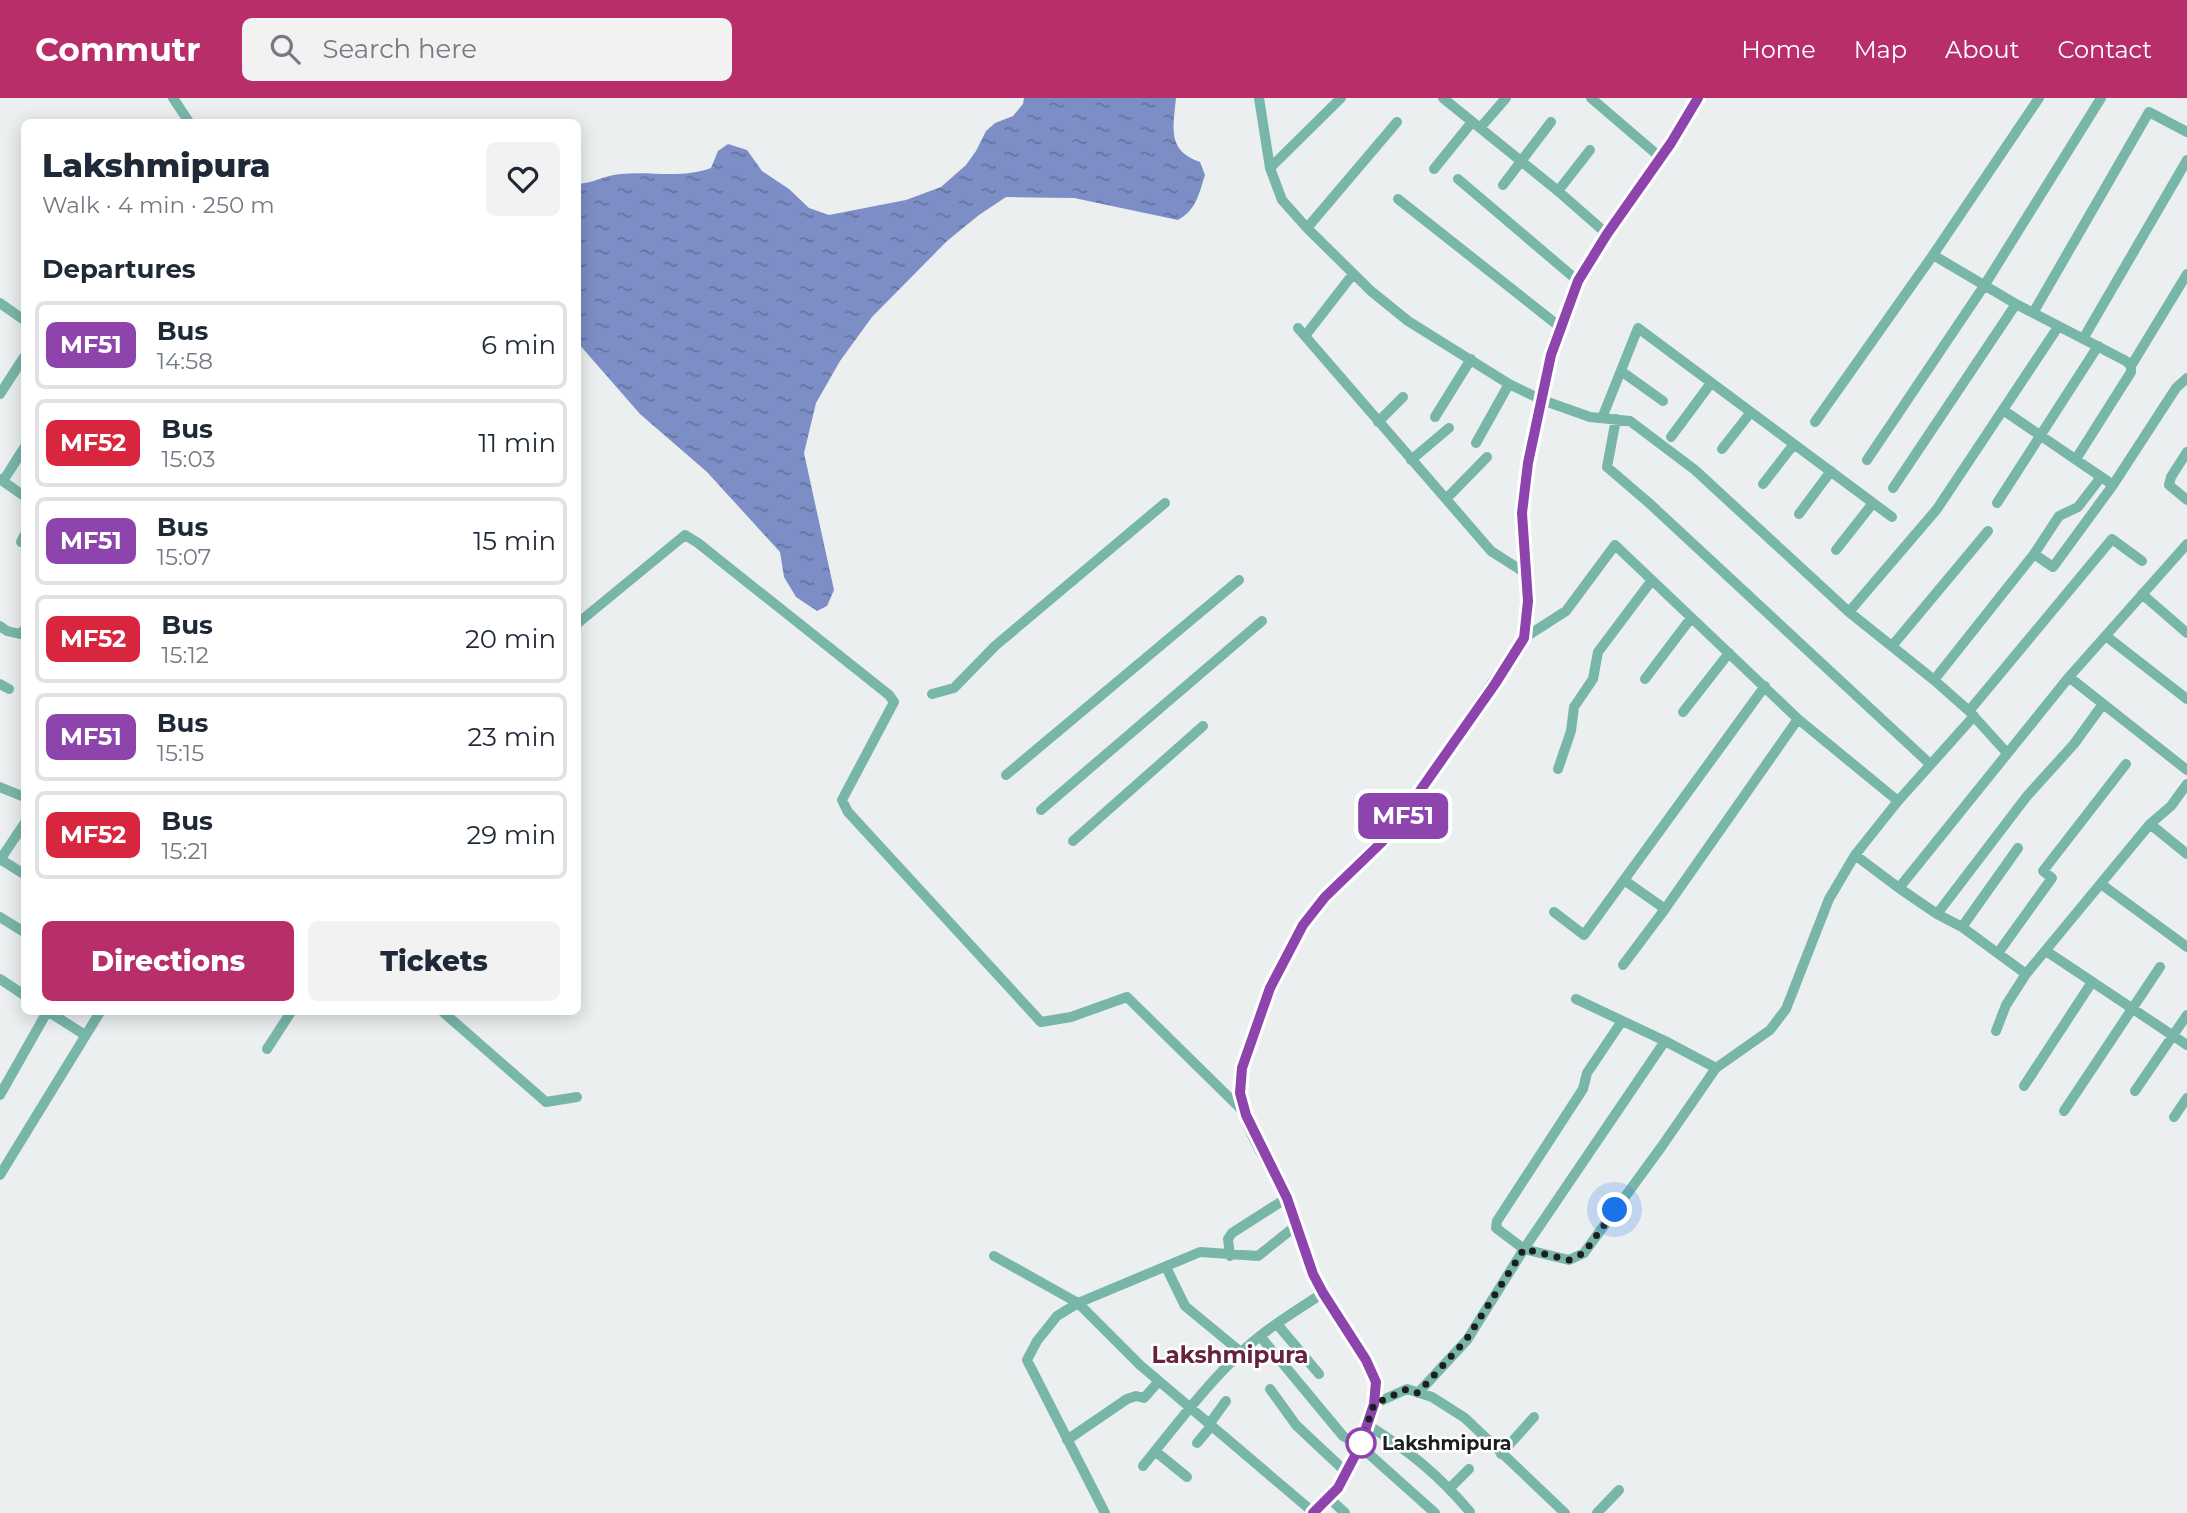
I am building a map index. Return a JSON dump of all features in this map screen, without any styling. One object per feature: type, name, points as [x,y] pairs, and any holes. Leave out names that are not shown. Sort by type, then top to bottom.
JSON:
[{"type":"main road","points":[[1313,1513],[1338,1488],[1360,1446],[1374,1404],[1376,1382],[1366,1360],[1313,1274],[1287,1198],[1246,1115],[1240,1093],[1242,1068],[1270,988],[1303,925],[1325,897],[1382,842],[1403,815],[1524,638],[1528,601],[1522,513],[1528,463],[1551,355],[1560,327],[1578,281],[1698,98]]},
{"type":"street","points":[[173,98],[187,119]]},
{"type":"street","points":[[1270,167],[1341,98]]},
{"type":"street","points":[[1443,98],[1607,234]]},
{"type":"street","points":[[1434,169],[1506,98]]},
{"type":"street","points":[[1591,98],[1661,158]]},
{"type":"street","points":[[1815,422],[2039,98]]},
{"type":"street","points":[[1867,460],[1984,286],[2101,98]]},
{"type":"street","points":[[1261,99],[1270,167],[1282,200],[1371,292],[1408,321],[1509,384],[1542,400],[1590,417],[1630,421],[1695,470],[1849,612],[1934,680],[1971,713],[2007,753]]},
{"type":"street","points":[[2033,313],[2149,112],[2187,132]]},
{"type":"street","points":[[1307,228],[1397,122]]},
{"type":"street","points":[[1503,185],[1552,122]]},
{"type":"street","points":[[1558,191],[1590,150]]},
{"type":"street","points":[[2083,339],[2187,160]]},
{"type":"street","points":[[1458,179],[1578,281]]},
{"type":"street","points":[[1398,199],[1560,327]]},
{"type":"street","points":[[1933,255],[2015,304],[2131,366]]},
{"type":"street","points":[[1353,274],[1301,332],[1491,551],[1527,574]]},
{"type":"street","points":[[2076,459],[2131,372],[2131,366],[2187,274]]},
{"type":"street","points":[[0,304],[21,318]]},
{"type":"street","points":[[1893,488],[2015,304]]},
{"type":"street","points":[[1849,612],[1937,509],[2058,327]]},
{"type":"street","points":[[1602,418],[1638,328],[1892,517]]},
{"type":"street","points":[[1997,503],[2098,346]]},
{"type":"street","points":[[1435,416],[1471,359]]},
{"type":"street","points":[[0,394],[21,362]]},
{"type":"street","points":[[1620,370],[1663,401]]},
{"type":"street","points":[[2034,554],[2053,567],[2113,485],[2176,388],[2187,378]]},
{"type":"street","points":[[1671,437],[1711,383]]},
{"type":"street","points":[[1476,443],[1509,384]]},
{"type":"street","points":[[1378,422],[1403,397]]},
{"type":"street","points":[[2003,410],[2113,485]]},
{"type":"street","points":[[1722,449],[1751,412]]},
{"type":"street","points":[[1616,419],[1607,467],[1930,764]]},
{"type":"street","points":[[1412,460],[1449,428]]},
{"type":"street","points":[[1763,484],[1794,444]]},
{"type":"street","points":[[21,452],[2,480],[21,494]]},
{"type":"street","points":[[2187,452],[2169,485],[2187,500]]},
{"type":"street","points":[[1446,499],[1488,457]]},
{"type":"street","points":[[1799,513],[1831,471]]},
{"type":"street","points":[[1934,680],[2034,554],[2059,516],[2078,507],[2101,477]]},
{"type":"street","points":[[932,694],[954,688],[995,646],[1165,503]]},
{"type":"street","points":[[1836,550],[1873,503]]},
{"type":"street","points":[[1892,646],[1988,531]]},
{"type":"street","points":[[581,621],[685,535],[698,543],[889,695],[894,702],[842,800],[848,811],[1041,1022],[1071,1017],[1127,997],[1246,1115]]},
{"type":"street","points":[[1622,1021],[1587,1073],[1583,1089],[1497,1221],[1496,1228],[1500,1233],[1524,1249],[1569,1260],[1584,1253],[1716,1068],[1770,1030],[1786,1009],[1829,899],[1855,855],[1898,801],[2112,539],[2142,561]]},
{"type":"street","points":[[1899,888],[2069,677],[2187,544]]},
{"type":"street","points":[[1524,638],[1566,611],[1615,545],[1798,719],[1898,801]]},
{"type":"street","points":[[1006,775],[1240,580]]},
{"type":"street","points":[[1558,769],[1571,731],[1574,707],[1593,679],[1598,652],[1652,580]]},
{"type":"street","points":[[2142,594],[2185,628]]},
{"type":"street","points":[[1645,679],[1691,618]]},
{"type":"street","points":[[1041,810],[1262,621]]},
{"type":"street","points":[[0,626],[7,631],[21,633]]},
{"type":"street","points":[[2106,636],[2187,699]]},
{"type":"street","points":[[1683,712],[1729,653]]},
{"type":"street","points":[[2069,677],[2187,769]]},
{"type":"street","points":[[1554,912],[1584,935],[1765,686]]},
{"type":"street","points":[[1937,915],[2027,796],[2074,744],[2103,704]]},
{"type":"street","points":[[1623,965],[1798,719]]},
{"type":"street","points":[[1073,841],[1203,726]]},
{"type":"street","points":[[1998,954],[2052,878],[2043,871],[2126,764]]},
{"type":"street","points":[[1996,1031],[2006,1005],[2026,974],[2150,824],[2171,806],[2187,784]]},
{"type":"street","points":[[0,786],[21,796]]},
{"type":"street","points":[[2150,824],[2187,854]]},
{"type":"street","points":[[21,828],[0,859],[21,872]]},
{"type":"street","points":[[1962,927],[2018,848]]},
{"type":"street","points":[[1855,855],[1937,915],[1962,927],[2026,974]]},
{"type":"street","points":[[1624,880],[1665,909]]},
{"type":"street","points":[[2101,884],[2187,947]]},
{"type":"street","points":[[0,917],[21,930]]},
{"type":"street","points":[[2046,951],[2187,1045]]},
{"type":"street","points":[[2064,1111],[2160,967]]},
{"type":"street","points":[[0,979],[21,993]]},
{"type":"street","points":[[2024,1086],[2092,982]]},
{"type":"street","points":[[1576,999],[1716,1068]]},
{"type":"street","points":[[0,1096],[46,1015]]},
{"type":"street","points":[[53,1015],[85,1035]]},
{"type":"street","points":[[0,1175],[98,1015]]},
{"type":"street","points":[[267,1049],[289,1015]]},
{"type":"street","points":[[446,1015],[546,1102],[578,1097]]},
{"type":"street","points":[[2135,1091],[2187,1015]]},
{"type":"street","points":[[1418,1393],[1466,1340],[1524,1249],[1665,1041]]},
{"type":"street","points":[[2174,1117],[2187,1098]]},
{"type":"street","points":[[1230,1256],[1228,1239],[1232,1233],[1287,1198]]},
{"type":"street","points":[[1105,1513],[1027,1360],[1037,1341],[1057,1316],[1078,1303],[1200,1252],[1258,1256],[1297,1225]]},
{"type":"street","points":[[994,1256],[1078,1303],[1140,1365],[1313,1513]]},
{"type":"street","points":[[1166,1266],[1185,1306],[1242,1353]]},
{"type":"street","points":[[1143,1466],[1242,1353],[1260,1336],[1323,1293]]},
{"type":"street","points":[[1278,1324],[1319,1374]]},
{"type":"street","points":[[1260,1336],[1343,1436],[1360,1446],[1435,1513]]},
{"type":"street","points":[[1067,1440],[1127,1399],[1136,1396],[1144,1398],[1159,1381]]},
{"type":"street","points":[[1270,1389],[1296,1425],[1346,1472]]},
{"type":"street","points":[[1374,1404],[1407,1389],[1432,1397],[1465,1418],[1565,1513]]},
{"type":"street","points":[[1197,1443],[1226,1401]]},
{"type":"street","points":[[1501,1454],[1534,1417]]},
{"type":"street","points":[[1368,1426],[1424,1464],[1469,1512]]},
{"type":"street","points":[[1155,1451],[1187,1477]]},
{"type":"street","points":[[1450,1489],[1469,1469]]},
{"type":"street","points":[[1597,1513],[1619,1490]]},
{"type":"street","points":[[1329,1498],[1345,1513]]},
{"type":"water","points":[[1024,98],[1176,98],[1174,137],[1182,152],[1200,162],[1205,175],[1199,195],[1189,211],[1178,220],[1074,198],[1006,197],[947,241],[872,317],[840,361],[816,403],[804,453],[834,590],[827,606],[817,611],[796,597],[784,577],[780,552],[707,472],[640,414],[581,346],[581,183],[621,174],[678,174],[700,171],[711,168],[718,151],[728,144],[747,150],[762,171],[789,189],[809,208],[829,215],[906,200],[941,187],[966,165],[986,131],[995,123],[1013,116],[1023,104]]},
{"type":"bus line","name":"MF51","points":[[1313,1513],[1338,1488],[1360,1446],[1374,1404],[1376,1382],[1366,1360],[1313,1274],[1287,1198],[1246,1115],[1240,1093],[1242,1068],[1270,988],[1303,925],[1325,897],[1382,842],[1403,815],[1524,638],[1528,601],[1522,513],[1528,463],[1551,355],[1560,327],[1578,281],[1698,98]]},
{"type":"place","name":"Lakshmipura","points":[[1361,1443]]},
{"type":"district","name":"Lakshmipura","points":[[1230,1355]]},
{"type":"route","points":[[1361,1443],[1374,1404],[1407,1389],[1418,1393],[1466,1340],[1524,1249],[1569,1260],[1584,1253],[1615,1210]]}]
